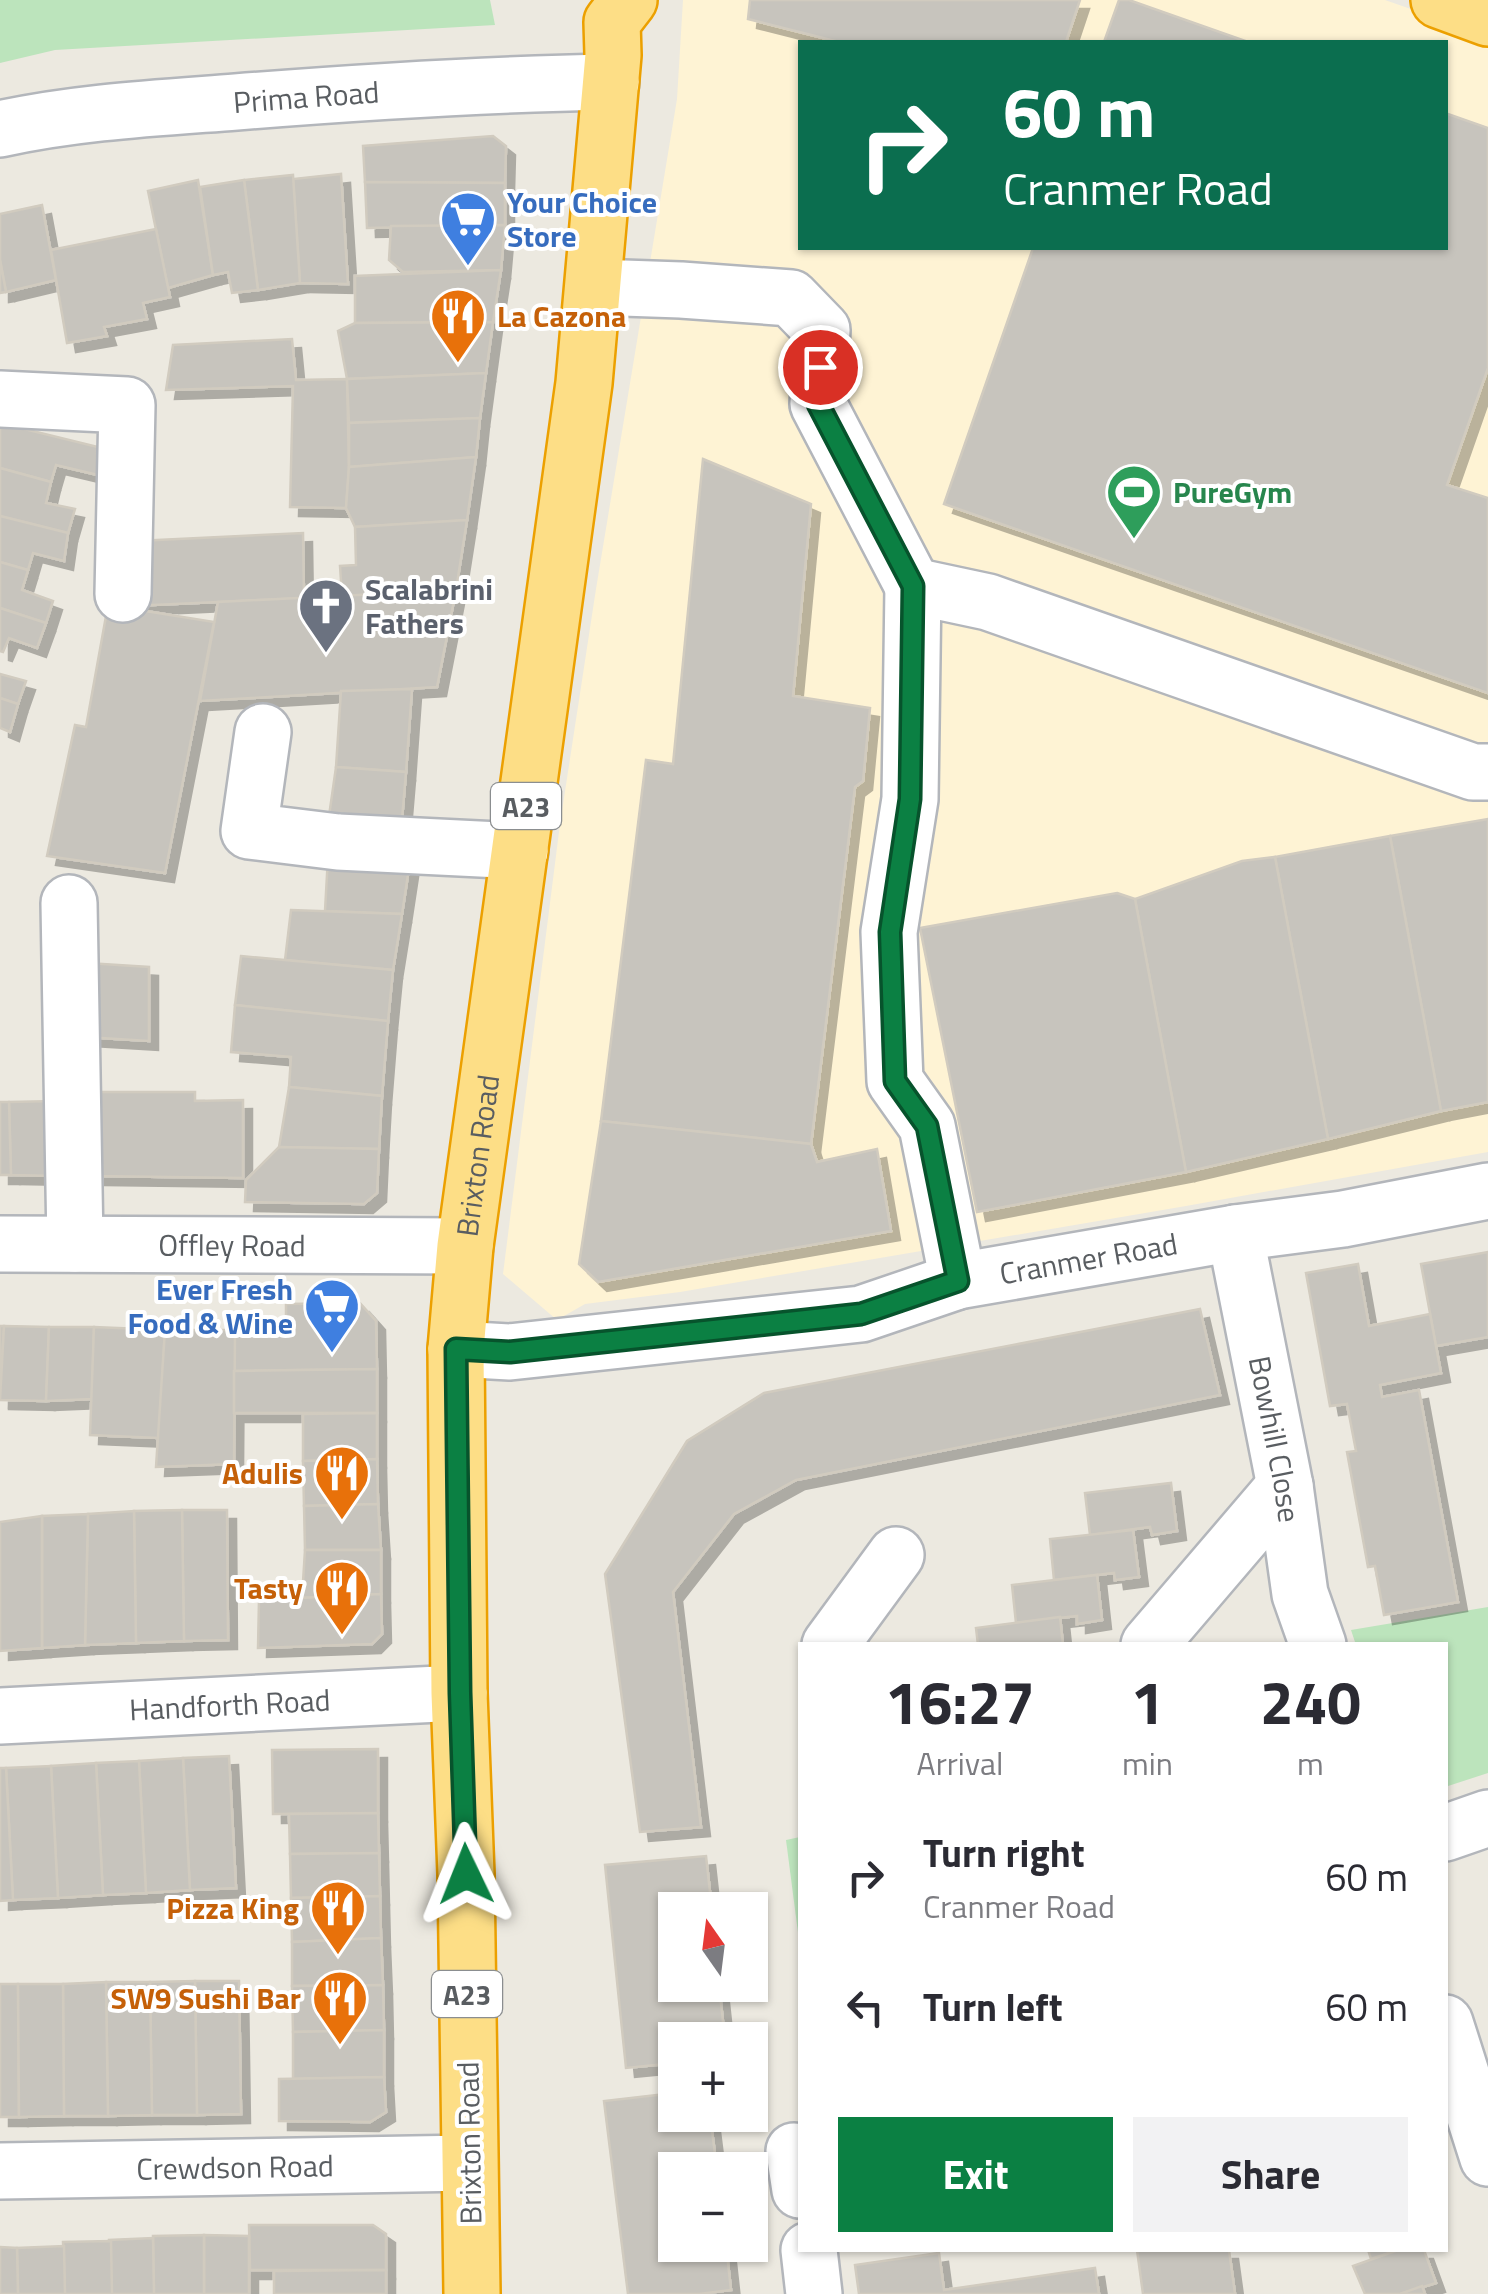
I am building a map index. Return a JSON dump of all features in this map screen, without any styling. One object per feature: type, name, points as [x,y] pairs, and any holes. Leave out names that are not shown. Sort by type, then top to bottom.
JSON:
[{"type":"highway","points":[[1439,0],[1488,18]]},
{"type":"highway","name":"Brixton Road","points":[[472,2294],[456,1349],[465,1246],[584,383],[613,55],[606,7]]},
{"type":"street","name":"Prima Road","points":[[0,129],[116,112],[342,93],[610,82]]},
{"type":"street","points":[[594,288],[791,298],[822,330],[818,404],[913,586],[910,799],[890,932],[895,1081],[927,1126],[958,1281]]},
{"type":"street","points":[[0,400],[127,405],[123,594]]},
{"type":"street","points":[[913,586],[988,602],[1473,772],[1488,772]]},
{"type":"street","points":[[263,732],[248,831],[338,842],[520,851]]},
{"type":"street","points":[[69,903],[75,1244]]},
{"type":"street","name":"Cranmer Road","points":[[456,1349],[510,1352],[861,1314],[958,1281],[1235,1233],[1343,1220],[1488,1191]]},
{"type":"street","name":"Bowhill Close","points":[[1235,1233],[1285,1486],[1300,1594],[1317,1642]]},
{"type":"street","name":"Offley Road","points":[[0,1244],[465,1246]]},
{"type":"street","points":[[1151,1642],[1285,1486]]},
{"type":"street","points":[[832,1642],[896,1555]]},
{"type":"street","name":"Handforth Road","points":[[0,1716],[460,1693]]},
{"type":"street","points":[[1448,1832],[1488,1818]]},
{"type":"street","points":[[1448,2033],[1488,2158]]},
{"type":"street","name":"Crewdson Road","points":[[0,2170],[469,2163]]},
{"type":"street","points":[[809,2252],[814,2294]]},
{"type":"shaded area","points":[[683,0],[1385,0],[1488,36],[1488,1152],[680,1292],[585,1304],[557,1320],[503,1274],[560,824],[677,99]]},
{"type":"green space","points":[[0,0],[490,0],[495,25],[55,50],[0,63]]},
{"type":"green space","points":[[1488,1607],[1488,1773],[1448,1786],[1448,1642],[1355,1642],[1351,1630]]},
{"type":"green space","points":[[798,1837],[798,1933],[786,1840]]},
{"type":"building","points":[[750,0],[1080,0],[1067,40],[831,40],[748,19]]},
{"type":"building","points":[[1119,0],[1129,0],[1242,40],[1105,40]]},
{"type":"building","points":[[1448,114],[1488,128],[1488,368],[1447,485],[1488,498],[1488,693],[944,504],[1032,250],[1448,250]]},
{"type":"building","points":[[493,136],[506,146],[505,183],[365,182],[363,146]]},
{"type":"building","points":[[341,174],[348,284],[300,283],[293,179]]},
{"type":"building","points":[[293,175],[300,283],[258,290],[244,180]]},
{"type":"building","points":[[198,180],[213,275],[168,288],[148,191]]},
{"type":"building","points":[[244,180],[258,290],[232,293],[228,272],[213,275],[200,187]]},
{"type":"building","points":[[365,182],[505,183],[505,225],[367,228]]},
{"type":"building","points":[[42,205],[56,280],[6,292],[0,260],[0,214]]},
{"type":"building","points":[[505,225],[501,270],[403,272],[389,260],[391,226]]},
{"type":"building","points":[[156,229],[170,297],[143,303],[147,319],[104,327],[107,336],[67,343],[51,250]]},
{"type":"building","points":[[0,260],[6,292],[0,293]]},
{"type":"building","points":[[501,270],[493,322],[355,323],[355,276]]},
{"type":"building","points":[[493,322],[486,373],[347,379],[338,331],[355,323]]},
{"type":"building","points":[[292,339],[296,380],[347,379],[346,508],[290,507],[293,386],[166,390],[173,345]]},
{"type":"building","points":[[486,373],[480,418],[349,423],[347,379]]},
{"type":"building","points":[[480,418],[476,457],[349,467],[349,423]]},
{"type":"building","points":[[0,423],[110,450],[115,479],[56,465],[51,482],[0,468]]},
{"type":"building","points":[[476,457],[467,520],[355,527],[346,508],[349,467]]},
{"type":"building","points":[[703,459],[811,504],[793,696],[870,708],[863,781],[855,787],[811,1144],[601,1121],[646,760],[673,764]]},
{"type":"building","points":[[0,468],[51,482],[46,503],[75,509],[68,533],[0,516]]},
{"type":"building","points":[[0,516],[68,533],[64,561],[33,553],[28,570],[0,562]]},
{"type":"building","points":[[467,520],[456,590],[342,596],[340,566],[356,565],[355,527]]},
{"type":"building","points":[[303,533],[304,598],[131,606],[137,541]]},
{"type":"building","points":[[0,562],[28,570],[22,590],[53,601],[46,623],[0,608]]},
{"type":"building","name":"Scalabrini Fathers","points":[[456,590],[437,687],[200,701],[218,602]]},
{"type":"building","points":[[108,605],[214,622],[165,873],[47,856],[75,725],[86,727]]},
{"type":"building","points":[[0,608],[46,623],[37,648],[9,638],[3,652],[0,651]]},
{"type":"building","points":[[0,674],[26,681],[18,704],[0,698]]},
{"type":"building","points":[[412,689],[406,772],[336,767],[341,691]]},
{"type":"building","points":[[0,698],[18,704],[10,732],[0,728]]},
{"type":"building","points":[[336,767],[406,772],[401,831],[327,830]]},
{"type":"building","points":[[1488,819],[1488,1102],[1441,1111],[1390,836]]},
{"type":"building","points":[[1390,836],[1441,1111],[1328,1139],[1275,857]]},
{"type":"building","points":[[411,855],[402,914],[325,911],[328,857]]},
{"type":"building","points":[[1275,857],[1328,1139],[1186,1172],[1135,899],[1242,861]]},
{"type":"building","points":[[1117,893],[1135,899],[1186,1172],[977,1212],[920,928]]},
{"type":"building","points":[[291,910],[402,914],[393,970],[285,960]]},
{"type":"building","points":[[241,956],[393,970],[388,1021],[235,1005]]},
{"type":"building","points":[[87,963],[149,967],[149,1041],[85,1037]]},
{"type":"building","points":[[235,1005],[388,1021],[382,1096],[289,1087],[291,1057],[231,1052]]},
{"type":"building","points":[[289,1087],[382,1096],[379,1149],[279,1147]]},
{"type":"building","points":[[95,1092],[195,1092],[195,1101],[243,1100],[243,1178],[96,1176]]},
{"type":"building","points":[[57,1101],[59,1176],[11,1175],[9,1102]]},
{"type":"building","points":[[0,1102],[9,1102],[11,1175],[0,1175]]},
{"type":"building","points":[[601,1121],[811,1144],[817,1162],[877,1149],[891,1231],[598,1282],[579,1264]]},
{"type":"building","points":[[279,1147],[379,1149],[377,1193],[364,1204],[245,1202],[246,1180]]},
{"type":"building","points":[[1488,1252],[1488,1337],[1436,1346],[1421,1264]]},
{"type":"building","points":[[1358,1264],[1369,1326],[1430,1314],[1441,1373],[1380,1385],[1382,1397],[1419,1390],[1458,1602],[1384,1615],[1375,1566],[1368,1567],[1347,1452],[1356,1451],[1347,1404],[1330,1406],[1306,1273]]},
{"type":"building","points":[[360,1303],[376,1321],[377,1369],[234,1371],[235,1330],[286,1330],[286,1304]]},
{"type":"building","points":[[1200,1309],[1220,1395],[796,1480],[734,1514],[673,1592],[701,1827],[640,1832],[605,1574],[687,1441],[764,1393]]},
{"type":"building","points":[[0,1326],[4,1326],[0,1400]]},
{"type":"building","points":[[4,1326],[49,1327],[46,1401],[0,1400]]},
{"type":"building","points":[[49,1327],[94,1327],[92,1399],[46,1401]]},
{"type":"building","points":[[94,1327],[165,1330],[159,1438],[90,1435]]},
{"type":"building","points":[[165,1330],[235,1330],[234,1464],[156,1467]]},
{"type":"building","points":[[377,1369],[377,1413],[234,1413],[234,1371]]},
{"type":"building","points":[[377,1413],[377,1459],[303,1461],[303,1414]]},
{"type":"building","points":[[377,1459],[378,1504],[304,1506],[303,1461]]},
{"type":"building","points":[[1171,1483],[1177,1531],[1152,1535],[1150,1527],[1090,1535],[1085,1493]]},
{"type":"building","points":[[378,1504],[381,1550],[305,1550],[304,1506]]},
{"type":"building","points":[[182,1510],[227,1510],[228,1640],[184,1641]]},
{"type":"building","points":[[182,1510],[184,1641],[136,1643],[134,1511]]},
{"type":"building","points":[[134,1511],[136,1643],[85,1645],[88,1514]]},
{"type":"building","points":[[88,1514],[85,1645],[42,1648],[42,1516]]},
{"type":"building","points":[[42,1516],[42,1648],[0,1651],[0,1522]]},
{"type":"building","points":[[1133,1530],[1139,1577],[1115,1580],[1114,1573],[1054,1580],[1050,1539]]},
{"type":"building","points":[[305,1550],[381,1550],[381,1594],[302,1598]]},
{"type":"building","points":[[1097,1575],[1102,1620],[1077,1624],[1077,1616],[1016,1623],[1012,1585]]},
{"type":"building","points":[[381,1594],[382,1634],[372,1644],[258,1648],[259,1600]]},
{"type":"building","points":[[1060,1617],[1063,1642],[978,1642],[976,1628]]},
{"type":"building","points":[[378,1749],[378,1813],[273,1814],[272,1750]]},
{"type":"building","points":[[229,1756],[236,1888],[190,1890],[183,1758]]},
{"type":"building","points":[[183,1758],[190,1890],[146,1893],[139,1761]]},
{"type":"building","points":[[139,1761],[146,1893],[103,1895],[96,1763]]},
{"type":"building","points":[[96,1763],[103,1895],[58,1898],[51,1766]]},
{"type":"building","points":[[51,1766],[58,1898],[13,1900],[6,1768]]},
{"type":"building","points":[[0,1768],[6,1768],[13,1900],[0,1901]]},
{"type":"building","points":[[378,1813],[379,1853],[290,1854],[289,1814]]},
{"type":"building","points":[[379,1853],[380,1896],[291,1898],[290,1854]]},
{"type":"building","points":[[706,1856],[710,1892],[658,1892],[658,2002],[721,2002],[723,2022],[658,2022],[658,2065],[626,2068],[605,1865]]},
{"type":"building","points":[[380,1896],[381,1938],[292,1942],[291,1898]]},
{"type":"building","points":[[381,1938],[383,1985],[292,1986],[292,1942]]},
{"type":"building","points":[[195,1981],[239,1981],[241,2114],[197,2115]]},
{"type":"building","points":[[195,1981],[197,2115],[152,2115],[150,1982]]},
{"type":"building","points":[[106,1982],[150,1982],[152,2115],[108,2116]]},
{"type":"building","points":[[106,1982],[108,2116],[64,2116],[63,1984]]},
{"type":"building","points":[[0,1984],[18,1984],[19,2117],[0,2117]]},
{"type":"building","points":[[18,1984],[63,1984],[64,2116],[19,2117]]},
{"type":"building","points":[[383,1985],[384,2030],[293,2032],[292,1986]]},
{"type":"building","points":[[384,2030],[384,2077],[293,2079],[293,2032]]},
{"type":"building","points":[[384,2077],[386,2112],[370,2122],[279,2121],[279,2079]]},
{"type":"building","points":[[658,2095],[658,2132],[712,2132],[715,2152],[658,2152],[658,2262],[728,2262],[731,2290],[628,2294],[604,2101]]},
{"type":"building","points":[[249,2225],[373,2225],[386,2234],[386,2270],[250,2270]]},
{"type":"building","points":[[204,2235],[249,2236],[249,2294],[204,2294]]},
{"type":"building","points":[[204,2235],[204,2294],[154,2294],[153,2236]]},
{"type":"building","points":[[153,2238],[154,2294],[112,2294],[109,2240]]},
{"type":"building","points":[[111,2241],[112,2294],[65,2294],[63,2242]]},
{"type":"building","points":[[64,2246],[65,2294],[18,2294],[17,2248]]},
{"type":"building","points":[[0,2247],[17,2248],[18,2294],[0,2294]]},
{"type":"building","points":[[1137,2252],[1229,2252],[1235,2294],[1143,2294]]},
{"type":"building","points":[[1369,2252],[1392,2252],[1371,2259]]},
{"type":"building","points":[[1392,2252],[1425,2252],[1436,2283],[1400,2294],[1365,2294],[1353,2266]]},
{"type":"building","points":[[939,2253],[944,2290],[1095,2268],[1099,2294],[859,2294],[855,2265]]},
{"type":"building","points":[[386,2270],[386,2294],[274,2294],[274,2271]]},
{"type":"building","points":[[1422,2286],[1425,2294],[1400,2294]]},
{"type":"place","name":"Your Choice Store","points":[[468,268]]},
{"type":"place","name":"La Cazona","points":[[458,365]]},
{"type":"place","name":"PureGym","points":[[1134,541]]},
{"type":"place","name":"Scalabrini Fathers","points":[[326,655]]},
{"type":"place","name":"Ever Fresh Food & Wine","points":[[332,1355]]},
{"type":"place","name":"Adulis","points":[[342,1522]]},
{"type":"place","name":"Tasty","points":[[342,1637]]},
{"type":"place","name":"Pizza King","points":[[338,1957]]},
{"type":"place","name":"SW9 Sushi Bar","points":[[340,2047]]},
{"type":"route","points":[[466,1874],[456,1349],[510,1352],[861,1314],[958,1281],[927,1126],[895,1081],[890,932],[910,799],[913,586],[818,404],[820,367]]}]
